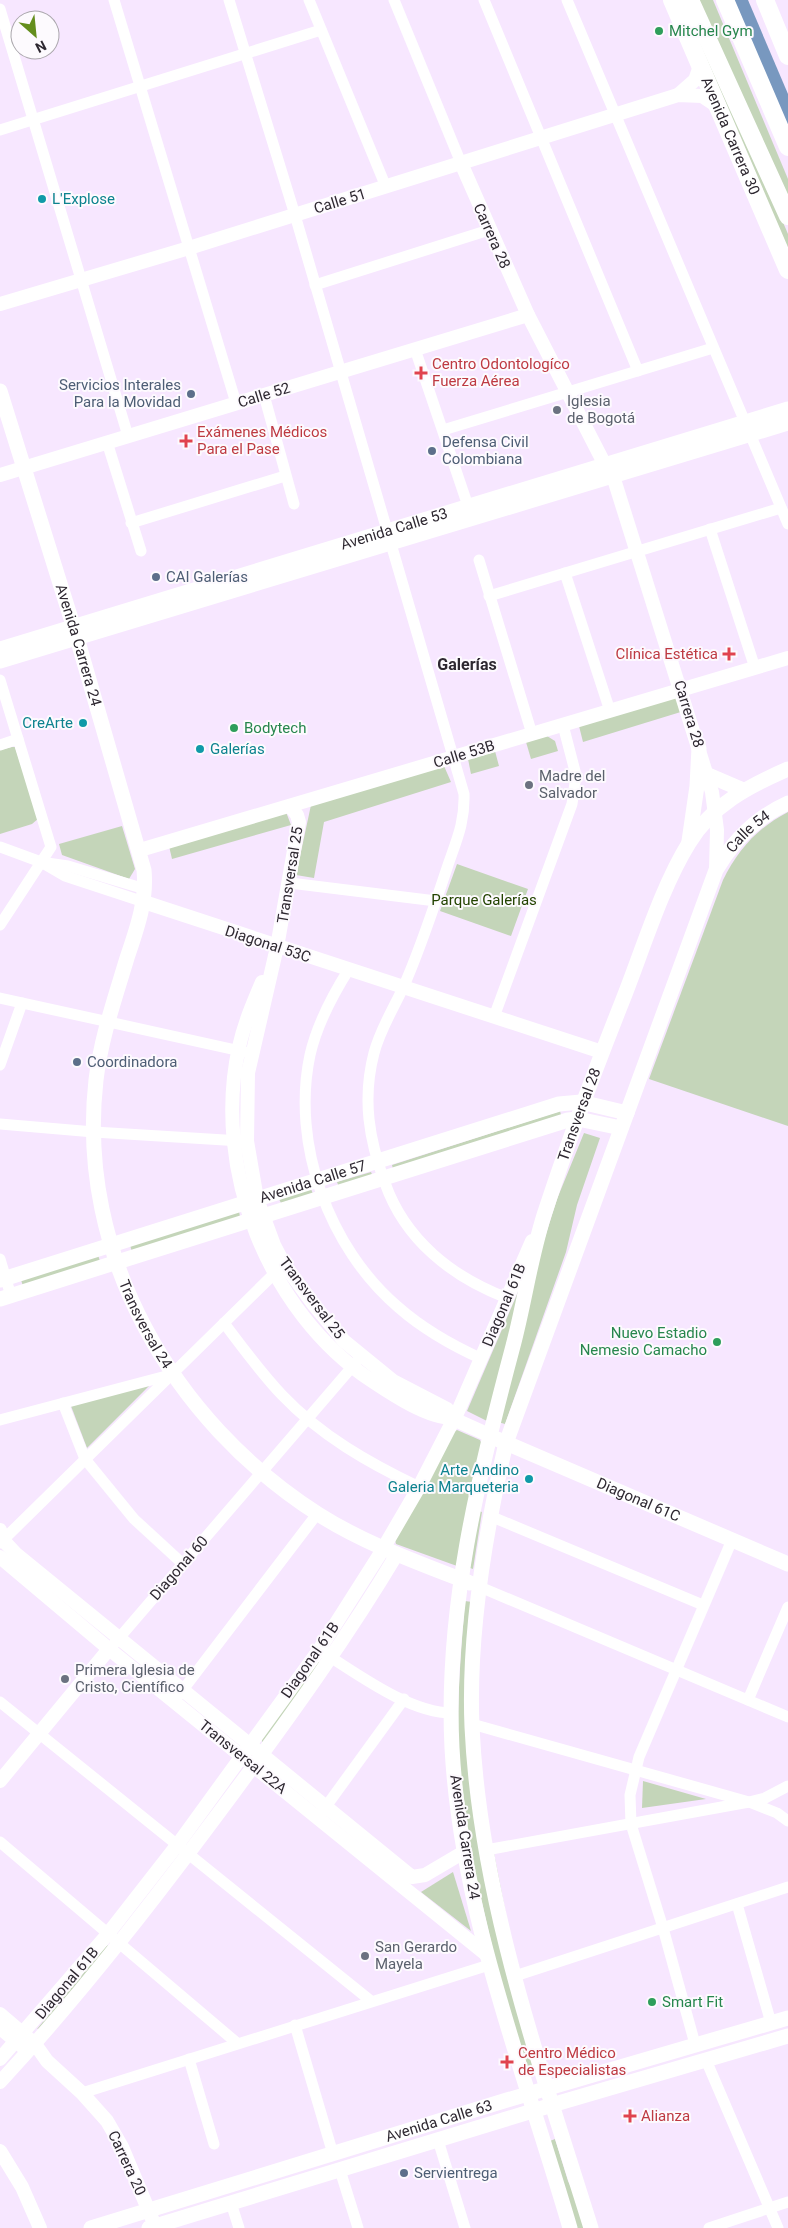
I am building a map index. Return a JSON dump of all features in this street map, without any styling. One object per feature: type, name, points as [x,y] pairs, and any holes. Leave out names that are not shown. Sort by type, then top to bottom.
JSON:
[{"type":"highway","name":"Avenida Carrera 30","points":[[672,0],[788,270]]},
{"type":"highway","name":"Avenida Carrera 30","points":[[690,0],[788,216]]},
{"type":"highway","points":[[725,0],[788,147]]},
{"type":"highway","points":[[765,0],[788,56]]},
{"type":"main road","name":"Avenida Carrera 24","points":[[0,391],[140,850],[145,896]]},
{"type":"main road","name":"Avenida Calle 53","points":[[0,649],[75,632],[672,451],[788,409]]},
{"type":"main road","name":"Avenida Calle 53","points":[[672,451],[788,423]]},
{"type":"main road","name":"Avenida Calle 53","points":[[388,537],[468,506],[609,470]]},
{"type":"main road","name":"Avenida Calle 53","points":[[0,661],[75,632]]},
{"type":"main road","points":[[688,843],[697,786],[699,748]]},
{"type":"main road","points":[[715,811],[743,790],[788,769]]},
{"type":"main road","points":[[708,775],[743,790]]},
{"type":"main road","name":"Calle 54","points":[[716,870],[730,849],[748,829],[765,816],[788,803]]},
{"type":"main road","name":"Transversal 28","points":[[489,1435],[520,1318],[545,1212],[602,1052],[667,887],[688,843],[715,811]]},
{"type":"main road","points":[[506,1443],[716,870]]},
{"type":"main road","name":"Transversal 24","points":[[145,896],[107,1022],[96,1079],[94,1132],[97,1182],[111,1246],[140,1320],[172,1374],[212,1426],[261,1472],[318,1514],[391,1551],[480,1587]]},
{"type":"main road","name":"Avenida Calle 57","points":[[3,1280],[559,1104],[573,1101],[584,1102],[626,1113]]},
{"type":"main road","name":"Avenida Calle 57","points":[[5,1297],[383,1178],[578,1119],[621,1128]]},
{"type":"main road","name":"Avenida Carrera 24","points":[[489,1435],[461,1579],[453,1664],[454,1780],[464,1852],[488,1960],[570,2228]]},
{"type":"main road","name":"Diagonal 61C","points":[[489,1435],[788,1564]]},
{"type":"main road","name":"Avenida Carrera 24","points":[[506,1443],[490,1516],[480,1587],[472,1724],[478,1798],[486,1850],[515,1976],[591,2228]]},
{"type":"main road","name":"Avenida Calle 63","points":[[91,2228],[530,2093],[788,2018]]},
{"type":"main road","name":"Avenida Calle 63","points":[[153,2227],[535,2110],[788,2036]]},
{"type":"street","points":[[114,0],[236,403]]},
{"type":"street","points":[[229,0],[295,215],[464,794],[463,825],[403,987],[374,1052],[367,1088],[368,1125],[377,1162],[393,1204],[410,1229],[429,1252],[453,1271],[479,1287],[507,1298]]},
{"type":"street","points":[[309,0],[386,186]]},
{"type":"street","name":"Carrera 28","points":[[394,0],[489,230],[528,315],[567,393],[609,470],[638,552],[708,775],[715,811],[716,870]]},
{"type":"street","points":[[484,0],[638,371]]},
{"type":"street","points":[[566,0],[788,524]]},
{"type":"street","points":[[0,9],[128,436]]},
{"type":"street","points":[[0,130],[321,30]]},
{"type":"street","name":"Calle 51","points":[[678,95],[695,80],[700,66]]},
{"type":"street","name":"Calle 51","points":[[0,304],[189,248],[678,95],[702,96],[717,106]]},
{"type":"street","points":[[315,285],[489,230]]},
{"type":"street","name":"Calle 52","points":[[0,475],[528,315]]},
{"type":"street","points":[[443,430],[713,348]]},
{"type":"street","points":[[415,349],[468,506]]},
{"type":"street","points":[[264,395],[294,504]]},
{"type":"street","points":[[107,442],[141,552]]},
{"type":"street","points":[[131,523],[285,476]]},
{"type":"street","points":[[489,596],[781,508]]},
{"type":"street","points":[[710,530],[755,668]]},
{"type":"street","points":[[478,560],[532,734]]},
{"type":"street","points":[[565,573],[610,711]]},
{"type":"street","name":"Calle 53B","points":[[140,850],[788,658]]},
{"type":"street","points":[[0,680],[50,847],[0,925]]},
{"type":"street","points":[[494,1017],[572,804],[576,775],[563,725]]},
{"type":"street","points":[[0,745],[18,739]]},
{"type":"street","name":"Transversal 25","points":[[290,806],[297,815],[299,822],[290,883],[277,947],[251,1010],[245,1052],[246,1096],[241,1141],[257,1218],[280,1269],[329,1324],[356,1361],[447,1409],[454,1418],[489,1435]]},
{"type":"street","name":"Diagonal 53C","points":[[0,847],[40,862],[68,866],[277,947],[602,1052]]},
{"type":"street","points":[[290,883],[436,901]]},
{"type":"street","points":[[349,969],[332,996],[319,1024],[310,1055],[305,1118],[309,1149],[318,1180],[336,1225],[353,1254],[390,1299],[422,1327],[482,1359]]},
{"type":"street","points":[[0,998],[245,1052]]},
{"type":"street","points":[[0,1065],[22,1003]]},
{"type":"street","points":[[0,1124],[241,1141]]},
{"type":"street","name":"Diagonal 61B","points":[[0,2082],[119,1944],[189,1853],[332,1658],[391,1551],[418,1487],[482,1359],[545,1212]]},
{"type":"street","points":[[0,1259],[5,1297]]},
{"type":"street","points":[[1,1537],[85,1459],[280,1269]]},
{"type":"street","points":[[224,1323],[277,1389],[308,1418],[359,1456],[418,1487]]},
{"type":"street","name":"Diagonal 60","points":[[0,1780],[356,1361]]},
{"type":"street","points":[[0,1420],[172,1374]]},
{"type":"street","points":[[63,1403],[85,1459],[134,1519],[183,1564]]},
{"type":"street","points":[[174,1702],[318,1514]]},
{"type":"street","points":[[490,1516],[703,1605]]},
{"type":"street","name":"Transversal 22A","points":[[1,1537],[16,1554],[183,1690],[257,1761],[322,1812],[415,1878],[425,1875],[464,1852]]},
{"type":"street","points":[[694,2044],[663,1928],[631,1824],[630,1795],[635,1770],[675,1669],[732,1540]]},
{"type":"street","name":"Diagonal 61B","points":[[0,2059],[20,2038],[107,1934],[178,1844],[391,1551]]},
{"type":"street","name":"Transversal 22A","points":[[0,1557],[109,1650],[174,1702],[245,1751]]},
{"type":"street","points":[[480,1587],[788,1717]]},
{"type":"street","points":[[748,1700],[788,1607]]},
{"type":"street","points":[[319,1650],[404,1699],[423,1708],[452,1713]]},
{"type":"street","points":[[322,1812],[404,1699]]},
{"type":"street","points":[[0,1702],[371,2001]]},
{"type":"street","points":[[472,1724],[749,1802],[777,1813],[788,1822]]},
{"type":"street","points":[[486,1850],[749,1802],[765,1798],[788,1786]]},
{"type":"street","name":"Transversal 22A","points":[[322,1812],[488,1960]]},
{"type":"street","points":[[0,1842],[237,2043]]},
{"type":"street","points":[[515,1976],[788,1887]]},
{"type":"street","points":[[737,1904],[771,2023]]},
{"type":"street","points":[[86,2091],[371,2001],[488,1960]]},
{"type":"street","name":"Carrera 20","points":[[0,2014],[31,2048],[86,2091],[122,2148],[148,2210],[153,2227]]},
{"type":"street","points":[[295,2025],[333,2154]]},
{"type":"street","name":"Carrera 20","points":[[0,2028],[20,2038]]},
{"type":"street","points":[[189,2059],[214,2144]]},
{"type":"street","points":[[706,2060],[778,2228]]},
{"type":"street","points":[[438,2140],[465,2228]]},
{"type":"street","points":[[0,2151],[22,2187],[40,2228]]},
{"type":"street","points":[[340,2170],[358,2228]]},
{"type":"street","points":[[709,2228],[788,2202]]},
{"type":"street","points":[[231,2203],[239,2228]]},
{"type":"green space","points":[[699,0],[713,0],[788,179],[788,196]]},
{"type":"green space","points":[[685,10],[728,94],[788,234],[788,254]]},
{"type":"green space","points":[[676,696],[684,711],[583,742],[579,726]]},
{"type":"green space","points":[[547,736],[555,741],[558,751],[531,759],[526,742]]},
{"type":"green space","points":[[15,747],[39,818],[32,824],[0,834],[0,750]]},
{"type":"green space","points":[[495,751],[499,766],[471,774],[468,759]]},
{"type":"green space","points":[[444,766],[451,782],[324,822],[314,878],[296,875],[311,805]]},
{"type":"green space","points":[[286,812],[291,825],[172,859],[169,846]]},
{"type":"green space","points":[[788,812],[788,1126],[649,1079],[723,880],[735,859],[749,841],[767,825]]},
{"type":"green space","points":[[122,826],[135,869],[129,879],[62,855],[59,844]]},
{"type":"green space","name":"Parque Galerías","points":[[457,864],[528,889],[511,936],[440,911]]},
{"type":"green space","points":[[560,1111],[561,1115],[393,1169],[392,1165]]},
{"type":"green space","points":[[584,1133],[600,1138],[577,1205],[566,1252],[505,1424],[498,1422],[541,1250],[557,1199]]},
{"type":"green space","points":[[371,1172],[373,1177],[339,1187],[337,1182]]},
{"type":"green space","points":[[311,1189],[313,1194],[281,1203],[279,1199]]},
{"type":"green space","points":[[239,1211],[240,1217],[132,1252],[130,1245]]},
{"type":"green space","points":[[98,1255],[100,1261],[23,1286],[21,1280]]},
{"type":"green space","points":[[521,1285],[523,1285],[487,1421],[467,1411]]},
{"type":"green space","points":[[152,1383],[87,1448],[71,1406]]},
{"type":"green space","points":[[457,1430],[480,1440],[482,1445],[457,1566],[396,1544],[395,1540],[454,1432]]},
{"type":"green space","points":[[479,1511],[482,1512],[473,1569],[470,1568]]},
{"type":"green space","points":[[465,1601],[472,1602],[467,1716],[536,2067],[526,2070],[507,2006],[491,1941],[469,1842],[460,1786],[458,1717]]},
{"type":"green space","points":[[318,1662],[321,1662],[266,1741],[262,1742],[262,1737]]},
{"type":"green space","points":[[643,1781],[706,1799],[642,1808]]},
{"type":"green space","points":[[453,1872],[471,1931],[421,1892]]},
{"type":"green space","points":[[109,1945],[41,2028],[37,2029],[106,1946]]},
{"type":"green space","points":[[555,2139],[568,2181],[579,2203],[586,2228],[576,2228],[550,2141]]},
{"type":"water","points":[[734,0],[748,0],[788,94],[788,130]]},
{"type":"place","name":"Mitchel Gym","points":[[659,31]]},
{"type":"place","name":"L'Explose","points":[[42,199]]},
{"type":"place","name":"Centro Odontologíco Fuerza Aérea","points":[[421,373]]},
{"type":"place","name":"Servicios Interales Para la Movidad","points":[[191,394]]},
{"type":"place","name":"Iglesia de Bogotá","points":[[557,410]]},
{"type":"place","name":"Exámenes Médicos Para el Pase","points":[[186,441]]},
{"type":"place","name":"Defensa Civil Colombiana","points":[[432,451]]},
{"type":"place","name":"CAI Galerías","points":[[156,577]]},
{"type":"place","name":"Clínica Estética","points":[[729,654]]},
{"type":"place","name":"CreArte","points":[[83,723]]},
{"type":"place","name":"Bodytech","points":[[234,728]]},
{"type":"place","name":"Galerías","points":[[200,749]]},
{"type":"place","name":"Madre del Salvador","points":[[529,785]]},
{"type":"place","name":"Coordinadora","points":[[77,1062]]},
{"type":"place","name":"Nuevo Estadio Nemesio Camacho","points":[[717,1342]]},
{"type":"place","name":"Arte Andino Galeria Marqueteria","points":[[529,1479]]},
{"type":"place","name":"Primera Iglesia de Cristo, Científico","points":[[65,1679]]},
{"type":"place","name":"San Gerardo Mayela","points":[[365,1956]]},
{"type":"place","name":"Smart Fit","points":[[652,2002]]},
{"type":"place","name":"Centro Médico de Especialistas","points":[[507,2062]]},
{"type":"place","name":"Alianza","points":[[630,2116]]},
{"type":"place","name":"Servientrega","points":[[404,2173]]},
{"type":"district","name":"Galerías","points":[[467,664]]}]
